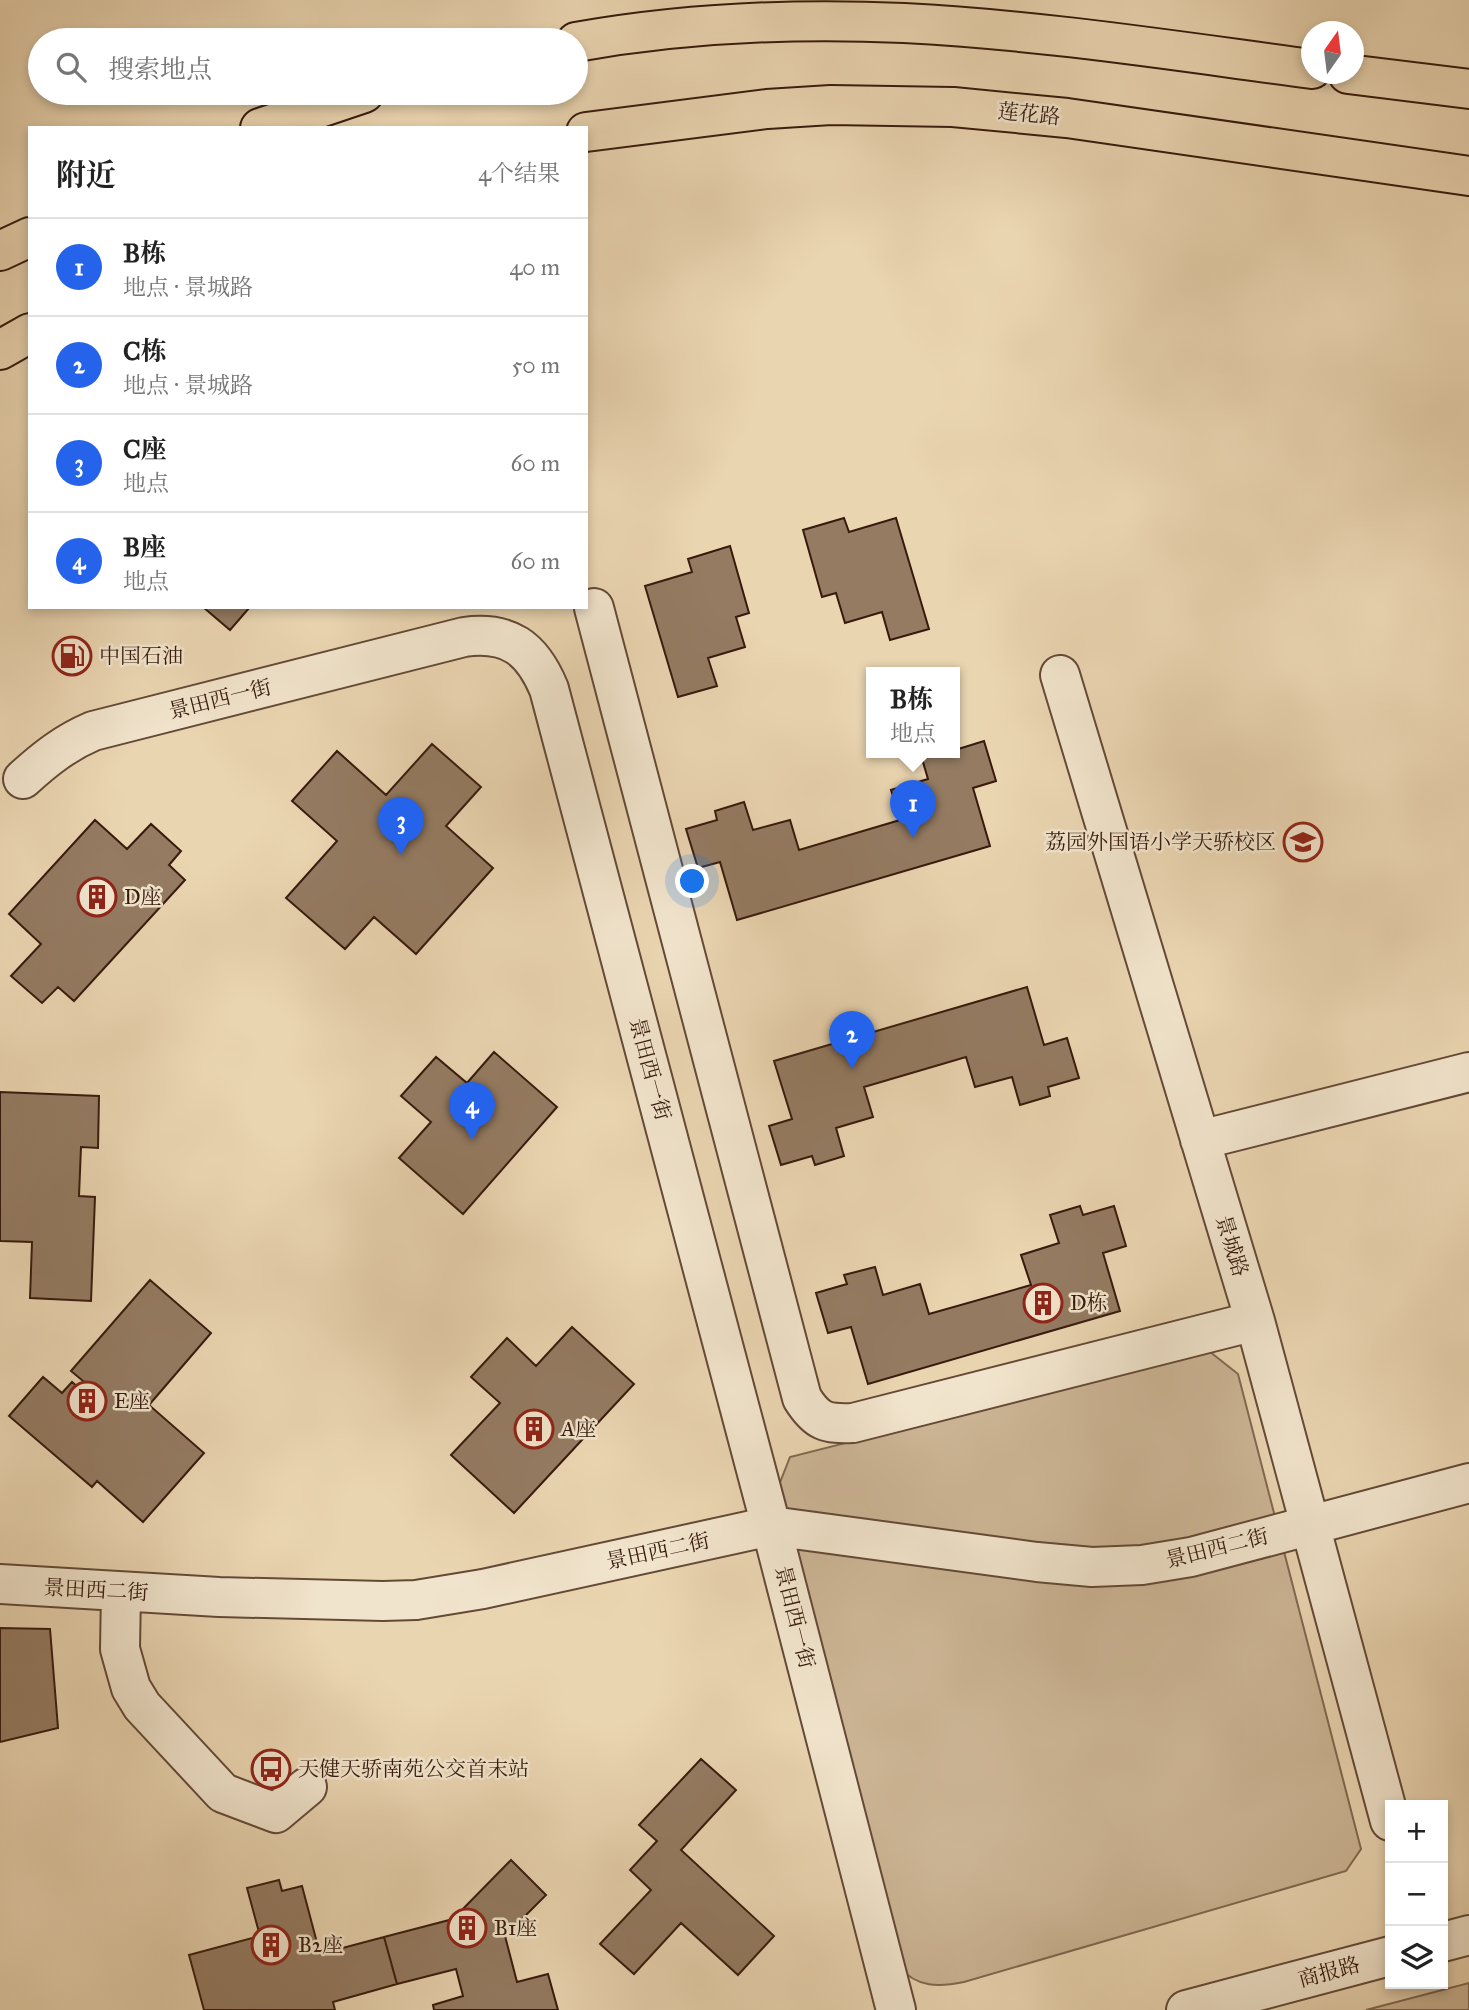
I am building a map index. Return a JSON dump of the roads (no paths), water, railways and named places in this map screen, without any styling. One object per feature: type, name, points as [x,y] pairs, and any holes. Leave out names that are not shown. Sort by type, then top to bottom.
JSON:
[{"type":"main road","points":[[588,40],[631,32],[695,26],[809,22],[902,23],[1048,34],[1301,68]]},
{"type":"main road","points":[[1364,76],[1469,89]]},
{"type":"main road","points":[[266,126],[328,105]]},
{"type":"main road","name":"莲花路","points":[[588,132],[767,109],[831,105],[953,107],[1067,118],[1469,176]]},
{"type":"main road","points":[[0,251],[28,238]]},
{"type":"main road","points":[[0,350],[28,334]]},
{"type":"street","points":[[594,608],[802,1398],[813,1416],[832,1424],[853,1423],[1255,1321]]},
{"type":"street","name":"景田西一街","points":[[23,779],[71,740],[93,731],[464,637],[483,634],[501,637],[530,656],[549,689],[896,2010]]},
{"type":"street","name":"景城路","points":[[1060,674],[1255,1321],[1385,1802]]},
{"type":"street","points":[[1200,1140],[1469,1072]]},
{"type":"street","name":"景田西二街","points":[[0,1584],[121,1592],[336,1600],[416,1600],[483,1589],[771,1526],[1037,1562],[1092,1567],[1142,1565],[1191,1557],[1469,1483]]},
{"type":"street","points":[[121,1592],[120,1649],[131,1688],[155,1720],[223,1793],[276,1813],[307,1787]]},
{"type":"street","points":[[1448,1941],[1469,1935]]},
{"type":"street","name":"商报路","points":[[1186,2010],[1385,1957]]},
{"type":"place","name":"中国石油","points":[[72,656]]},
{"type":"place","name":"B栋","points":[[913,838]]},
{"type":"place","name":"荔园外国语小学天骄校区","points":[[1303,842]]},
{"type":"place","name":"C座","points":[[401,855]]},
{"type":"place","name":"D座","points":[[97,897]]},
{"type":"place","name":"C栋","points":[[852,1069]]},
{"type":"place","name":"B座","points":[[472,1140]]},
{"type":"place","name":"D栋","points":[[1043,1303]]},
{"type":"place","name":"E座","points":[[87,1401]]},
{"type":"place","name":"A座","points":[[534,1429]]},
{"type":"place","name":"天健天骄南苑公交首末站","points":[[271,1769]]},
{"type":"place","name":"B1座","points":[[467,1928]]},
{"type":"place","name":"B2座","points":[[271,1945]]}]
